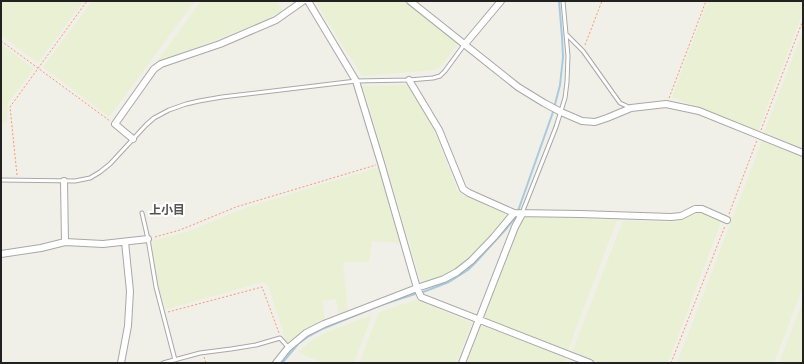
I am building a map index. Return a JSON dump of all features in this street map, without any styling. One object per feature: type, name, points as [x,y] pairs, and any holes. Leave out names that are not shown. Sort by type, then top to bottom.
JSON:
[{"type":"street","points":[[133,139],[115,124],[154,69],[161,64],[220,44],[276,20],[303,1]]},
{"type":"street","points":[[308,1],[356,81],[417,288],[421,297],[590,363]]},
{"type":"street","points":[[410,1],[518,87],[561,112],[582,121],[595,122],[631,108],[666,104],[699,112],[803,153]]},
{"type":"street","points":[[465,44],[501,1]]},
{"type":"street","points":[[409,80],[439,130],[463,189],[514,213],[671,217],[681,216],[695,209],[702,209],[727,220]]},
{"type":"street","points":[[64,181],[65,242]]},
{"type":"street","points":[[278,362],[288,348],[306,333],[324,324],[417,288],[444,280],[471,261],[514,213]]},
{"type":"street","points":[[462,363],[515,227],[522,214]]},
{"type":"street","points":[[1,254],[41,248],[65,242],[102,244],[148,238]]},
{"type":"street","points":[[121,363],[128,326],[130,291],[125,242]]},
{"type":"lane","points":[[522,214],[556,127],[565,98],[568,56],[563,1]]},
{"type":"lane","points":[[566,34],[583,51],[620,102],[631,108]]},
{"type":"lane","points":[[1,180],[75,181],[90,178],[110,164],[154,118],[169,110],[199,100],[356,81],[409,80],[440,76],[465,44]]},
{"type":"lane","points":[[142,213],[148,238],[156,287],[175,360]]},
{"type":"lane","points":[[163,363],[202,352],[256,345],[280,338],[288,348]]},
{"type":"path","points":[[17,180],[10,107],[87,1]]},
{"type":"path","points":[[583,51],[602,1]]},
{"type":"path","points":[[666,104],[706,1]]},
{"type":"path","points":[[671,363],[803,20]]},
{"type":"path","points":[[1,41],[115,124]]},
{"type":"path","points":[[148,238],[180,230],[236,207],[381,164]]},
{"type":"path","points":[[163,313],[262,287],[280,338]]},
{"type":"path","points":[[202,352],[206,363]]},
{"type":"green space","points":[[1,1],[84,1],[38,63],[1,35]]},
{"type":"green space","points":[[92,1],[195,1],[109,117],[43,67]]},
{"type":"green space","points":[[201,1],[277,1],[283,10],[262,22],[156,63]]},
{"type":"green space","points":[[315,1],[404,1],[458,44],[440,67],[433,70],[362,76]]},
{"type":"green space","points":[[708,1],[803,1],[803,12],[758,131],[672,97]]},
{"type":"green space","points":[[803,31],[803,148],[764,133]]},
{"type":"green space","points":[[1,44],[34,69],[8,103],[7,122],[1,123]]},
{"type":"green space","points":[[408,85],[434,130],[458,192],[508,215],[478,251],[461,265],[441,277],[421,282],[363,86]]},
{"type":"green space","points":[[762,141],[803,158],[803,287],[774,363],[677,363]]},
{"type":"green space","points":[[379,167],[400,243],[372,241],[369,262],[343,262],[348,310],[339,315],[336,299],[322,301],[325,320],[305,331],[290,342],[286,341],[268,285],[263,282],[166,309],[157,283],[152,241],[190,231],[242,209]]},
{"type":"green space","points":[[699,212],[721,222],[668,363],[601,363],[572,352],[623,221],[678,222]]},
{"type":"green space","points":[[525,217],[617,220],[568,350],[483,319],[518,230]]},
{"type":"green space","points":[[416,300],[472,323],[456,363],[359,363],[379,312]]},
{"type":"green space","points":[[803,301],[803,363],[779,363]]},
{"type":"green space","points":[[372,315],[354,363],[324,363],[301,354],[299,351],[312,340],[327,332]]},
{"type":"green space","points":[[481,325],[566,358],[564,363],[467,363]]},
{"type":"waterway","points":[[518,211],[553,112],[560,85],[563,57],[559,1]]},
{"type":"waterway","points":[[423,292],[449,282],[468,270],[515,218]]},
{"type":"waterway","points":[[283,362],[298,344],[322,329],[381,305],[415,294]]},
{"type":"district","name":"上小目","points":[[167,210]]}]
